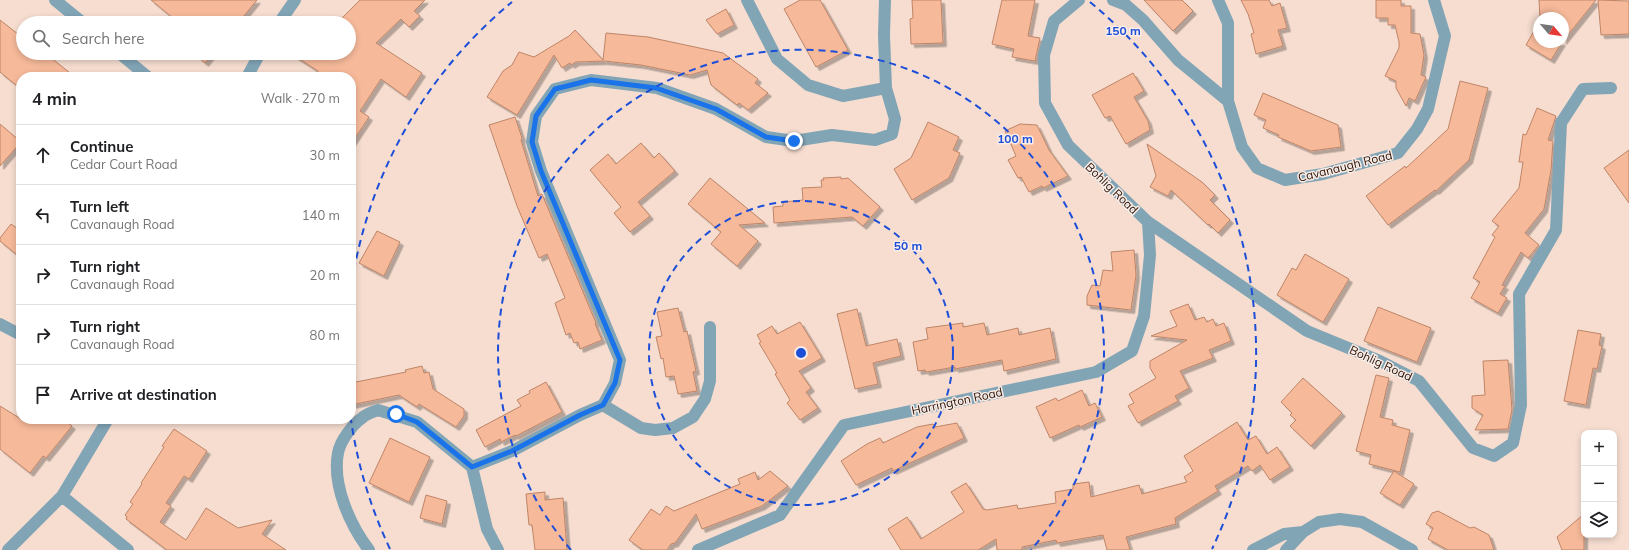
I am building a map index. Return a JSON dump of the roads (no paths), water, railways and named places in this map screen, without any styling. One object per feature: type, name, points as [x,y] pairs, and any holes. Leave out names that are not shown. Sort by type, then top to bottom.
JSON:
[{"type":"street","points":[[55,0],[74,16]]},
{"type":"street","points":[[284,16],[295,0]]},
{"type":"street","points":[[748,0],[777,59],[808,85],[843,96],[886,88]]},
{"type":"street","points":[[472,467],[512,451],[580,415],[603,405],[615,383],[620,360],[541,171],[532,142],[536,116],[555,89],[591,80],[656,88],[716,109],[766,137],[794,141],[832,135],[875,140],[892,134],[895,119],[886,88],[884,35],[885,0]]},
{"type":"street","name":"Bohlig Road","points":[[1079,0],[1054,21],[1044,55],[1045,103],[1068,145],[1148,222],[1308,331],[1380,361],[1419,381],[1473,448],[1494,456],[1513,443],[1521,405],[1519,294],[1556,230],[1561,123],[1583,90],[1611,88]]},
{"type":"street","points":[[1113,0],[1126,5],[1143,20],[1178,60],[1228,101]]},
{"type":"street","name":"Cavanaugh Road","points":[[1218,0],[1228,23],[1228,101],[1242,147],[1257,168],[1285,180],[1323,174],[1398,153],[1417,129],[1428,109],[1445,36],[1434,0]]},
{"type":"street","points":[[127,60],[142,72]]},
{"type":"street","points":[[250,72],[256,60]]},
{"type":"street","name":"Harrington Road","points":[[698,550],[780,515],[844,425],[1096,372],[1132,351],[1144,316],[1150,255],[1148,222]]},
{"type":"street","points":[[0,324],[16,332]]},
{"type":"street","points":[[603,405],[641,428],[655,430],[673,428],[693,417],[705,399],[710,381],[710,327]]},
{"type":"street","points":[[356,423],[362,417],[378,410],[417,422],[472,467],[487,529],[498,550]]},
{"type":"street","points":[[8,550],[62,496],[105,424]]},
{"type":"street","points":[[355,424],[348,431],[338,452],[338,480],[344,504],[358,534],[369,550]]},
{"type":"street","points":[[62,496],[128,550]]},
{"type":"street","points":[[1286,550],[1303,532],[1319,522],[1340,519],[1362,522],[1412,550]]},
{"type":"street","points":[[1253,550],[1284,534],[1303,532]]}]
